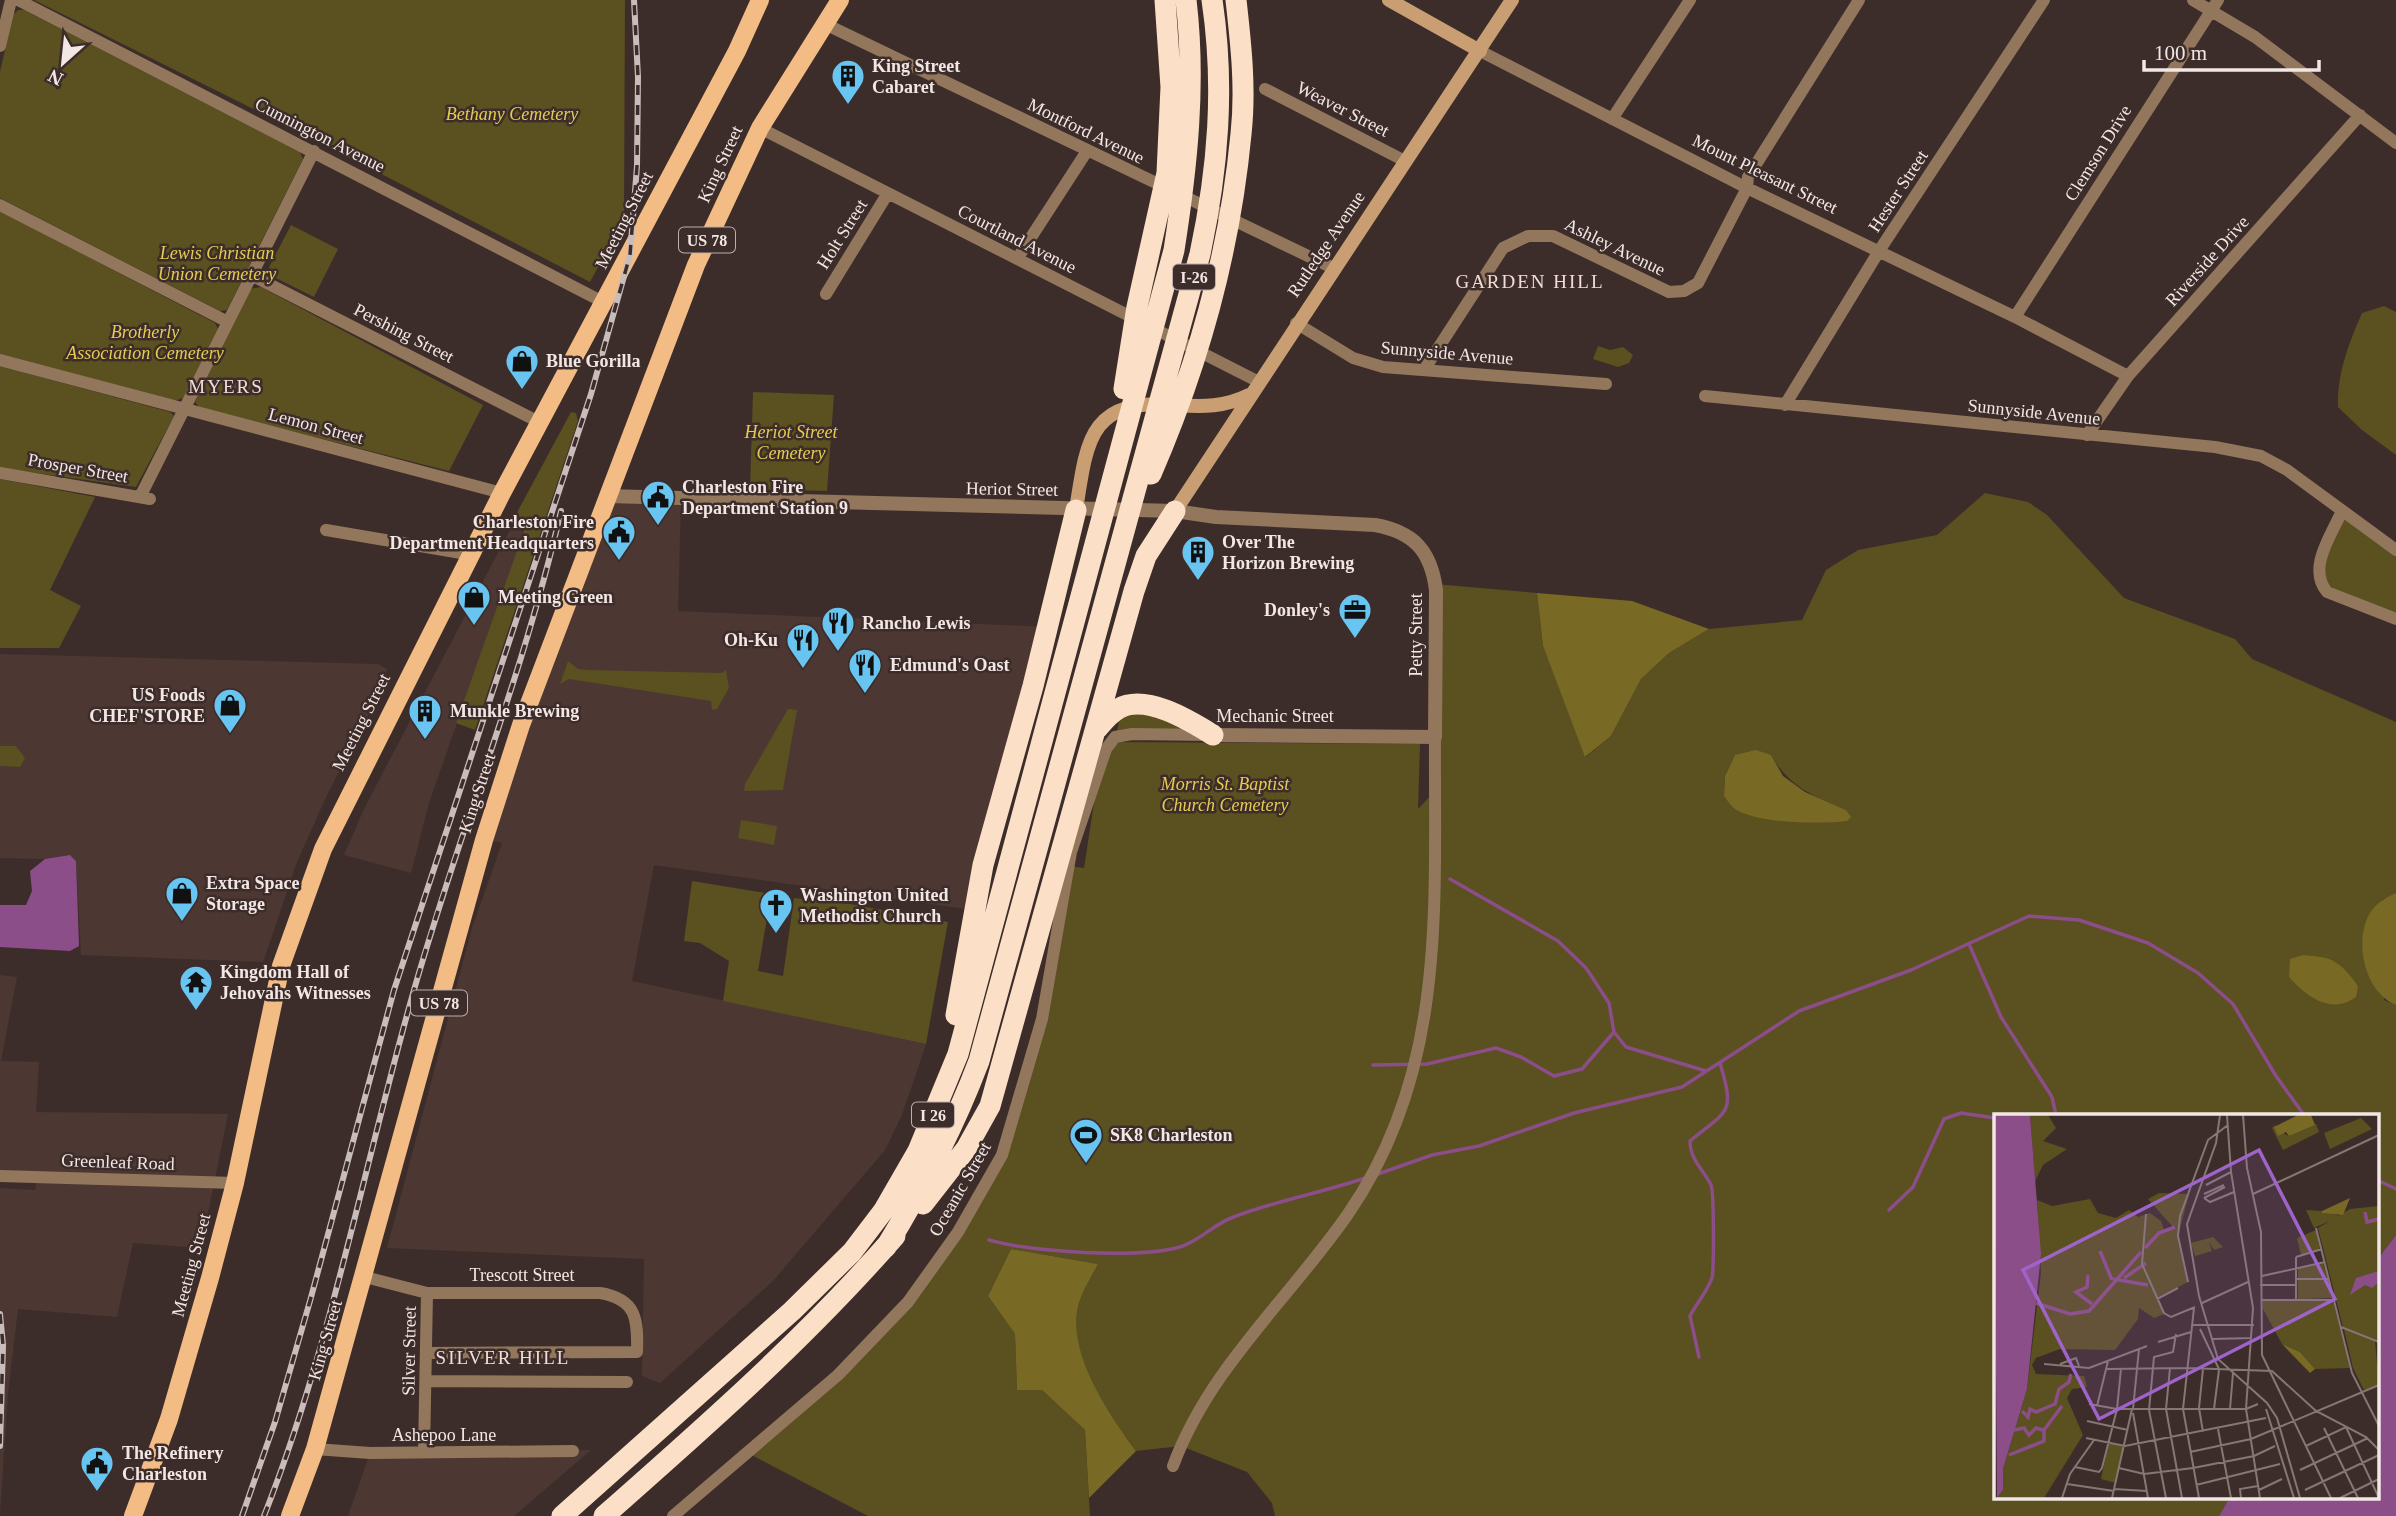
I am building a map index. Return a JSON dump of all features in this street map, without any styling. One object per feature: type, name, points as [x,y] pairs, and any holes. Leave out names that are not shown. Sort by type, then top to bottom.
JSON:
[{"type":"highway","points":[[1107,495],[1137,307],[1167,173],[1171,87],[1165,0]]},
{"type":"highway","name":"I-26","points":[[1086,584],[1107,495],[1174,250],[1186,169],[1189,121],[1186,0]]},
{"type":"highway","name":"I-26","points":[[1110,585],[1200,254],[1214,186],[1220,113],[1217,39],[1212,0]]},
{"type":"highway","points":[[1121,547],[1186,391],[1229,222],[1242,131],[1242,53],[1236,0]]},
{"type":"highway","points":[[918,1151],[951,1039],[983,865],[1033,686],[1076,510]]},
{"type":"highway","points":[[886,1247],[950,1172],[980,1127],[990,1106],[1105,734],[1146,556],[1175,511]]},
{"type":"highway","name":"I 26","points":[[562,1516],[792,1311],[852,1252],[884,1210],[918,1151],[958,1054],[1086,584]]},
{"type":"highway","name":"I 26","points":[[604,1516],[722,1411],[834,1305],[886,1247],[922,1188],[957,1121],[979,1061],[1110,585]]},
{"type":"highway","points":[[1105,734],[1120,708],[1135,705],[1161,710],[1213,735]]},
{"type":"main road","name":"Meeting Street","points":[[133,1516],[172,1412],[235,1183],[281,965],[312,876],[349,791],[473,555],[502,493],[737,51],[760,0]]},
{"type":"main road","name":"King Street","points":[[290,1516],[315,1449],[365,1278],[484,839],[522,725],[696,265],[760,128],[840,0]]},
{"type":"main road","name":"Mount Pleasant Street","points":[[1389,0],[1480,51]]},
{"type":"main road","name":"Rutledge Avenue","points":[[1175,511],[1296,323],[1480,51],[1511,0]]},
{"type":"main road","points":[[1076,510],[1084,460],[1097,427],[1115,411],[1146,403],[1198,407],[1229,405],[1254,388]]},
{"type":"street","points":[[0,46],[11,0]]},
{"type":"street","name":"Cunnington Avenue","points":[[18,0],[605,303]]},
{"type":"street","points":[[1612,120],[1690,0]]},
{"type":"street","name":"Ashley Avenue","points":[[1424,370],[1499,253],[1515,240],[1536,235],[1553,236],[1662,290],[1684,291],[1702,276],[1747,188],[1748,177],[1859,0]]},
{"type":"street","name":"Hester Street","points":[[1786,405],[1879,251],[2044,0]]},
{"type":"street","points":[[2193,0],[2215,4],[2396,143]]},
{"type":"street","name":"Clemson Drive","points":[[2015,317],[2215,4]]},
{"type":"street","name":"Montford Avenue","points":[[825,24],[1333,268]]},
{"type":"street","name":"Mount Pleasant Street","points":[[1480,51],[1747,188],[2015,317],[2128,376]]},
{"type":"street","name":"Weaver Street","points":[[1265,89],[1405,161]]},
{"type":"street","name":"Riverside Drive","points":[[2087,435],[2128,376],[2360,115]]},
{"type":"street","name":"Courtland Avenue","points":[[760,128],[1017,259],[1254,388]]},
{"type":"street","points":[[184,409],[314,151]]},
{"type":"street","points":[[1017,259],[1087,151]]},
{"type":"street","name":"Holt Street","points":[[826,294],[888,193]]},
{"type":"street","points":[[0,205],[228,322]]},
{"type":"street","name":"Pershing Street","points":[[251,275],[541,423]]},
{"type":"street","name":"Sunnyside Avenue","points":[[1296,323],[1353,358],[1400,370],[1606,384]]},
{"type":"street","name":"Lemon Street","points":[[0,360],[502,493]]},
{"type":"street","name":"Sunnyside Avenue","points":[[1705,396],[2215,447],[2261,456],[2287,470],[2396,550]]},
{"type":"street","name":"Prosper Street","points":[[0,472],[145,498],[184,409]]},
{"type":"street","name":"Heriot Street","points":[[607,496],[1175,511],[1282,521],[1375,525],[1395,529],[1412,540]]},
{"type":"street","points":[[2342,511],[2317,567],[2321,586],[2327,592],[2396,619]]},
{"type":"street","points":[[326,530],[473,555]]},
{"type":"street","name":"Petty Street","points":[[1412,540],[1424,552],[1434,576],[1435,737]]},
{"type":"street","name":"Mechanic Street","points":[[1105,734],[1435,737]]},
{"type":"street","name":"Oceanic Street","points":[[673,1516],[838,1375],[908,1302],[958,1232],[1002,1155],[1042,1019],[1071,852],[1099,764],[1105,734]]},
{"type":"street","points":[[1173,1466],[1200,1408],[1240,1347],[1349,1213],[1379,1162],[1400,1116],[1423,1035],[1430,988],[1435,737]]},
{"type":"street","name":"Greenleaf Road","points":[[0,1175],[235,1183]]},
{"type":"street","name":"Trescott Street","points":[[365,1278],[427,1293],[610,1295],[634,1314],[638,1321],[637,1352],[427,1353]]},
{"type":"street","name":"Silver Street","points":[[424,1452],[427,1293]]},
{"type":"street","points":[[427,1381],[626,1382]]},
{"type":"street","name":"Ashepoo Lane","points":[[315,1449],[424,1452],[573,1451]]},
{"type":"shaded area","points":[[610,496],[681,499],[678,611],[1049,627],[973,910],[654,865],[632,981],[926,1044],[902,1115],[885,1150],[773,1281],[660,1383],[642,1376],[644,1259],[387,1248],[472,928],[502,843],[484,839]]},
{"type":"shaded area","points":[[514,522],[525,528],[429,803],[411,873],[344,855],[364,809]]},
{"type":"shaded area","points":[[1537,593],[1632,601],[1709,629],[1669,653],[1641,679],[1611,736],[1585,757],[1543,646]]},
{"type":"shaded area","points":[[0,654],[378,664],[387,669],[381,690],[327,795],[297,862],[263,962],[81,955],[76,861],[70,855],[45,859],[0,858]]},
{"type":"shaded area","points":[[1756,750],[1771,755],[1783,776],[1805,792],[1846,810],[1851,817],[1847,821],[1835,822],[1790,822],[1758,818],[1735,809],[1724,796],[1725,776],[1735,755]]},
{"type":"shaded area","points":[[70,855],[76,861],[79,946],[70,951],[0,947],[0,905],[26,905],[32,891],[30,871],[45,859]]},
{"type":"shaded area","points":[[2396,893],[2396,1005],[2376,990],[2370,978],[2365,965],[2363,938],[2365,924],[2372,910],[2381,901]]},
{"type":"shaded area","points":[[2303,955],[2329,959],[2341,966],[2358,986],[2356,997],[2347,1002],[2329,1004],[2304,991],[2289,977],[2290,959]]},
{"type":"shaded area","points":[[0,975],[17,977],[1,1061],[39,1062],[36,1112],[228,1114],[201,1248],[133,1243],[117,1317],[18,1309],[8,1393],[0,1514],[0,1188],[35,1190],[37,1177],[0,1176]]},
{"type":"shaded area","points":[[2396,1235],[2396,1516],[2219,1516],[2229,1498],[2378,1498],[2378,1259]]},
{"type":"shaded area","points":[[1011,1249],[1098,1264],[1079,1303],[1076,1322],[1078,1342],[1102,1401],[1136,1451],[1089,1498],[1085,1430],[1042,1390],[1017,1390],[1015,1334],[988,1296]]},
{"type":"shaded area","points":[[591,1450],[514,1516],[348,1516],[370,1453]]},
{"type":"green space","name":"Bethany Cemetery","points":[[34,0],[625,0],[624,218],[590,282],[308,136]]},
{"type":"green space","name":"Lewis Christian Union Cemetery","points":[[18,10],[24,10],[300,152],[303,159],[227,310],[220,311],[0,198],[0,72],[13,15]]},
{"type":"green space","name":"Brotherly Association Cemetery","points":[[0,211],[215,323],[218,329],[183,398],[174,401],[0,355]]},
{"type":"green space","points":[[291,225],[338,249],[314,297],[266,273]]},
{"type":"green space","points":[[261,287],[483,405],[449,471],[200,408],[195,402],[249,289]]},
{"type":"green space","points":[[2384,306],[2396,312],[2396,455],[2362,430],[2338,407],[2342,370],[2362,313]]},
{"type":"green space","points":[[1598,346],[1610,350],[1623,347],[1633,355],[1629,363],[1618,367],[1593,359]]},
{"type":"green space","points":[[0,366],[170,412],[174,416],[136,487],[0,468]]},
{"type":"green space","name":"Heriot Street Cemetery","points":[[753,392],[834,395],[827,491],[750,489]]},
{"type":"green space","points":[[571,412],[576,413],[578,421],[475,730],[456,723],[525,528],[513,520]]},
{"type":"green space","points":[[0,479],[95,497],[50,590],[81,606],[59,648],[0,648]]},
{"type":"green space","name":"Morris St. Baptist Church Cemetery","points":[[1985,493],[2028,502],[2047,515],[2124,598],[2235,639],[2252,659],[2396,722],[2396,893],[2382,900],[2384,1000],[2396,1005],[2396,1235],[2378,1259],[2378,1114],[1994,1114],[1994,1498],[2229,1498],[2219,1516],[1275,1516],[1272,1503],[1247,1472],[1181,1446],[1136,1451],[1102,1401],[1078,1343],[1076,1323],[1079,1303],[1098,1264],[1011,1249],[988,1296],[1015,1334],[1017,1390],[1042,1390],[1085,1430],[1090,1516],[868,1516],[746,1452],[908,1302],[1002,1155],[1024,1084],[1068,866],[1084,868],[1096,790],[1112,742],[1420,744],[1418,809],[1436,790],[1435,584],[1537,593],[1543,646],[1586,757],[1611,736],[1641,679],[1669,653],[1709,629],[1802,620],[1826,570],[1858,550],[1937,535]],"holes":[[[1735,755],[1771,755],[1794,783],[1812,795],[1846,810],[1724,796],[1725,776]]]},
{"type":"green space","points":[[2342,511],[2396,550],[2396,619],[2327,592],[2317,567]]},
{"type":"green space","points":[[568,661],[578,669],[588,670],[722,673],[726,670],[729,688],[717,709],[712,710],[711,701],[569,679],[560,684]]},
{"type":"green space","points":[[788,709],[797,710],[783,790],[744,791],[745,784]]},
{"type":"green space","points":[[1146,712],[1189,731],[1117,731],[1121,713]]},
{"type":"green space","points":[[0,746],[16,746],[25,758],[20,767],[0,766]]},
{"type":"green space","points":[[741,820],[777,826],[774,845],[738,838]]},
{"type":"green space","points":[[692,881],[771,894],[758,971],[783,976],[794,898],[850,904],[948,922],[926,1044],[723,1001],[729,961],[700,943],[684,941]]},
{"type":"waterway","points":[[1450,879],[1558,941],[1586,968],[1609,1003],[1614,1032],[1626,1047],[1706,1071]]},
{"type":"waterway","points":[[1375,1175],[1432,1155],[1479,1146],[1574,1113],[1682,1087],[1799,1011],[1911,970],[2029,916],[2079,920],[2148,943],[2198,973],[2233,1004],[2276,1076],[2303,1114]]},
{"type":"waterway","points":[[1969,944],[2001,1017],[2052,1097],[2056,1114]]},
{"type":"waterway","points":[[1373,1065],[1427,1064],[1496,1048],[1521,1057],[1554,1076],[1582,1069],[1614,1032]]},
{"type":"waterway","points":[[1699,1357],[1690,1316],[1712,1278],[1713,1201],[1711,1185],[1695,1159],[1690,1141],[1721,1116],[1725,1109],[1727,1092],[1720,1063]]},
{"type":"waterway","points":[[1889,1210],[1913,1187],[1944,1119],[1961,1113],[1994,1118]]},
{"type":"waterway","points":[[989,1240],[1057,1251],[1161,1251],[1187,1245],[1224,1221],[1247,1212],[1365,1178]]},
{"type":"waterway","points":[[2378,1180],[2396,1189]]},
{"type":"railway","points":[[242,1516],[275,1422],[310,1301],[394,990],[591,394],[630,255],[637,166],[638,77],[634,0]]},
{"type":"railway","points":[[264,1516],[308,1389],[412,997],[528,634],[561,511]]},
{"type":"railway","points":[[0,1314],[3,1345],[0,1446]]},
{"type":"place","name":"King Street Cabaret","points":[[848,106]]},
{"type":"place","name":"Blue Gorilla","points":[[522,391]]},
{"type":"place","name":"Charleston Fire Department Station 9","points":[[658,527]]},
{"type":"place","name":"Charleston Fire Department Headquarters","points":[[619,562]]},
{"type":"place","name":"Over The Horizon Brewing","points":[[1198,582]]},
{"type":"place","name":"Meeting Green","points":[[474,627]]},
{"type":"place","name":"Donley's","points":[[1355,640]]},
{"type":"place","name":"Rancho Lewis","points":[[838,653]]},
{"type":"place","name":"Oh-Ku","points":[[803,670]]},
{"type":"place","name":"Edmund's Oast","points":[[865,695]]},
{"type":"place","name":"US Foods CHEF'STORE","points":[[230,735]]},
{"type":"place","name":"Munkle Brewing","points":[[425,741]]},
{"type":"place","name":"Extra Space Storage","points":[[182,923]]},
{"type":"place","name":"Washington United Methodist Church","points":[[776,935]]},
{"type":"place","name":"Kingdom Hall of Jehovahs Witnesses","points":[[196,1012]]},
{"type":"place","name":"SK8 Charleston","points":[[1086,1165]]},
{"type":"place","name":"The Refinery Charleston","points":[[97,1493]]},
{"type":"district","name":"GARDEN HILL","points":[[1530,281]]},
{"type":"district","name":"MYERS","points":[[226,386]]},
{"type":"district","name":"SILVER HILL","points":[[503,1357]]}]
